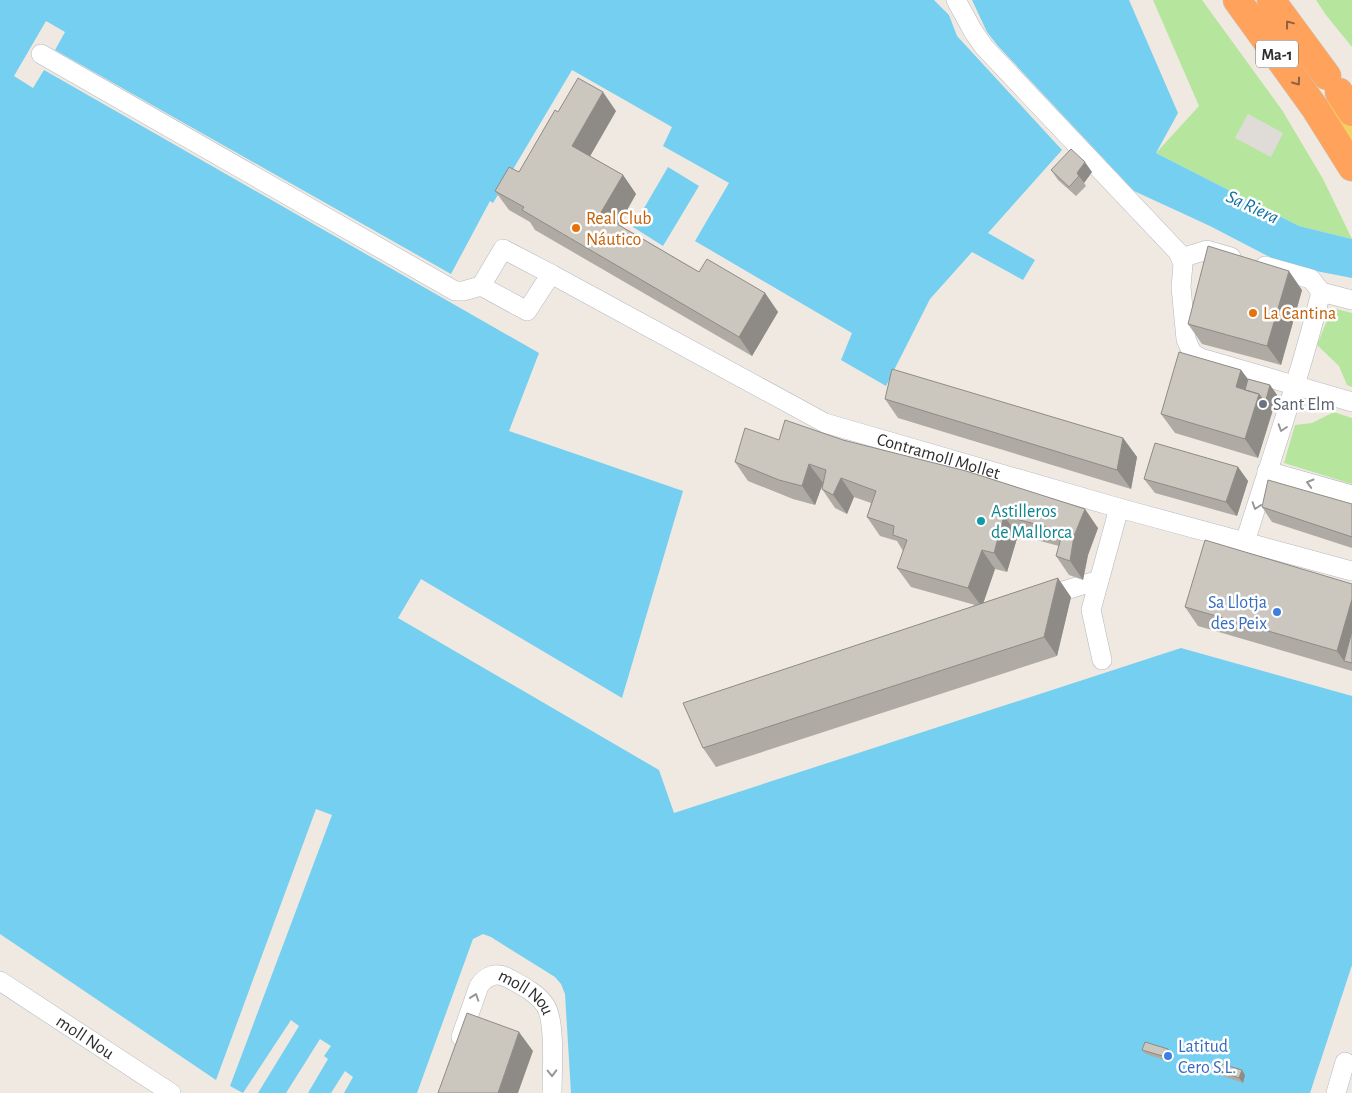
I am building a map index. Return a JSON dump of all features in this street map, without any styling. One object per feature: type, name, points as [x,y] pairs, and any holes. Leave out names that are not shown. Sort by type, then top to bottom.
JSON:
[{"type":"highway","name":"Ma-1","points":[[1238,0],[1315,108],[1352,167]]},
{"type":"highway","name":"Ma-1","points":[[1271,0],[1343,93]]},
{"type":"main road","points":[[1315,108],[1352,133]]},
{"type":"street","points":[[956,0],[984,47],[1174,246],[1181,258],[1183,271],[1181,287],[1186,339],[1192,353],[1201,358],[1352,402]]},
{"type":"street","points":[[41,54],[455,291],[463,291],[481,286],[527,312],[551,274]]},
{"type":"street","name":"Contramoll Mollet","points":[[481,286],[503,249],[825,423],[1119,508],[1352,572]]},
{"type":"street","points":[[1181,258],[1207,250],[1311,279],[1321,292],[1352,300]]},
{"type":"street","points":[[1245,542],[1296,385],[1321,292]]},
{"type":"street","points":[[1268,471],[1352,495]]},
{"type":"street","points":[[1102,660],[1091,610],[1119,508]]},
{"type":"street","points":[[1023,603],[1099,580]]},
{"type":"street","name":"moll Nou","points":[[455,1058],[479,986],[486,977],[500,974],[532,992],[540,998],[548,1010],[551,1024],[552,1093]]},
{"type":"street","name":"moll Nou","points":[[0,981],[171,1093]]},
{"type":"street","points":[[1336,1093],[1345,1062]]},
{"type":"green space","points":[[1153,0],[1202,0],[1282,110],[1323,179],[1352,239],[1299,226],[1156,153],[1199,106]]},
{"type":"green space","points":[[1316,0],[1352,0],[1352,47],[1326,15]]},
{"type":"green space","points":[[1332,308],[1352,313],[1352,387],[1347,385],[1339,366],[1317,345]]},
{"type":"green space","points":[[1334,412],[1352,418],[1352,484],[1284,463],[1295,425],[1312,423]]},
{"type":"shaded area","points":[[1248,114],[1283,133],[1271,157],[1235,138]]},
{"type":"water","points":[[0,0],[934,0],[949,15],[957,36],[1062,150],[988,233],[1035,260],[1023,280],[972,252],[930,299],[886,386],[841,360],[852,333],[695,241],[729,183],[663,146],[672,127],[572,70],[493,203],[490,201],[451,274],[55,50],[65,32],[46,21],[14,76],[33,88],[44,70],[539,353],[509,431],[683,491],[622,698],[421,579],[398,618],[659,770],[674,813],[1181,648],[1352,696],[1352,965],[1310,1093],[571,1093],[565,994],[561,984],[555,977],[491,937],[483,934],[473,939],[417,1093],[344,1093],[353,1077],[345,1071],[331,1093],[308,1093],[328,1059],[324,1056],[331,1046],[320,1039],[286,1093],[258,1093],[299,1026],[291,1020],[243,1093],[230,1086],[332,815],[316,809],[216,1080],[0,934]]},
{"type":"water","name":"Sa Riera","points":[[972,0],[1129,0],[1178,113],[1156,153],[1299,226],[1352,239],[1352,278],[1285,265],[1210,226],[1134,191],[998,46],[987,32]]},
{"type":"water","points":[[668,167],[699,186],[663,246],[633,227]]},
{"type":"building","name":"Real Club Náutico","points":[[578,78],[603,92],[572,146],[623,175],[600,214],[699,272],[707,259],[765,293],[739,337],[522,210],[524,207],[495,191],[509,167],[519,172],[555,110],[558,112]]},
{"type":"building","points":[[1071,149],[1085,162],[1077,173],[1079,176],[1069,187],[1051,170]]},
{"type":"building","points":[[1208,246],[1289,271],[1267,346],[1188,324]]},
{"type":"building","points":[[1179,352],[1241,370],[1236,387],[1259,394],[1245,439],[1161,414]]},
{"type":"building","points":[[892,369],[1123,438],[1117,470],[885,399]]},
{"type":"building","points":[[1248,379],[1270,385],[1265,403],[1259,394],[1245,390]]},
{"type":"building","name":"Astilleros de Mallorca","points":[[785,420],[843,440],[966,471],[1085,509],[1074,536],[1070,561],[1056,556],[1063,531],[1004,516],[994,553],[982,550],[968,588],[897,568],[907,540],[893,535],[894,526],[867,517],[876,491],[841,478],[833,495],[822,489],[826,470],[809,464],[802,486],[779,480],[735,462],[745,428],[779,440]]},
{"type":"building","points":[[1155,443],[1238,467],[1226,502],[1144,479]]},
{"type":"building","points":[[1268,480],[1352,504],[1352,537],[1262,507]]},
{"type":"building","name":"Sa Llotja des Peix","points":[[1205,540],[1352,584],[1352,599],[1337,651],[1185,607]]},
{"type":"building","points":[[1058,578],[1044,637],[703,748],[683,703]]},
{"type":"building","points":[[1352,631],[1352,663],[1344,661]]},
{"type":"building","points":[[467,1013],[519,1032],[498,1093],[438,1093]]},
{"type":"building","points":[[1145,1042],[1168,1049],[1166,1057],[1142,1050]]},
{"type":"building","points":[[1222,1064],[1242,1070],[1239,1078],[1220,1071]]},
{"type":"place","name":"Real Club Náutico","points":[[576,228]]},
{"type":"place","name":"La Cantina","points":[[1253,313]]},
{"type":"place","name":"Sant Elm","points":[[1263,404]]},
{"type":"place","name":"Astilleros de Mallorca","points":[[981,521]]},
{"type":"place","name":"Sa Llotja des Peix","points":[[1277,612]]},
{"type":"place","name":"Latitud Cero S.L.","points":[[1168,1056]]}]
